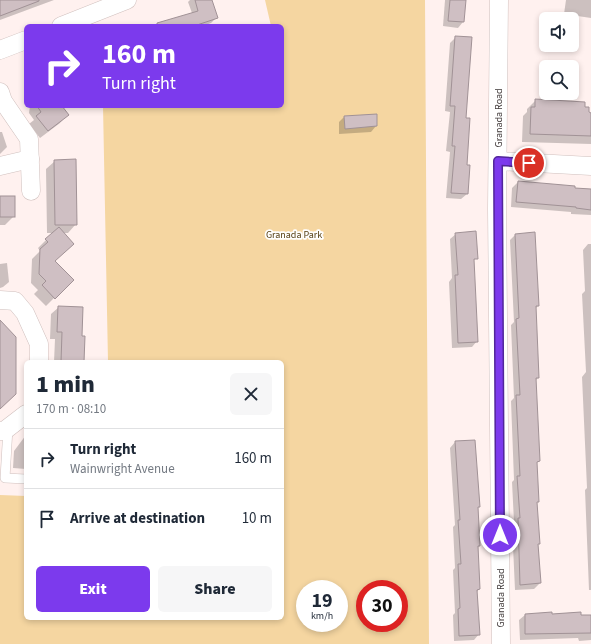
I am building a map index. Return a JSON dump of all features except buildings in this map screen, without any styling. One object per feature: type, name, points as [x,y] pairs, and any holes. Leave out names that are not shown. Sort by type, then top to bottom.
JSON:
[{"type":"street","points":[[66,24],[127,0]]},
{"type":"street","name":"Granada Road","points":[[499,0],[498,161],[501,644]]},
{"type":"street","points":[[0,50],[24,41]]},
{"type":"street","points":[[0,92],[3,101],[29,139],[31,191]]},
{"type":"street","points":[[0,166],[30,159]]},
{"type":"street","points":[[498,161],[591,166]]},
{"type":"street","points":[[0,300],[15,301],[25,313],[39,344],[39,360]]},
{"type":"street","points":[[4,429],[24,415]]},
{"type":"lane","points":[[4,429],[5,478],[24,479]]},
{"type":"green space","name":"Granada Park","points":[[265,0],[425,0],[429,644],[0,644],[0,495],[24,496],[24,620],[284,620],[284,360],[108,360],[103,108],[284,108],[284,24],[271,24]]},
{"type":"route","points":[[500,535],[497,209],[498,161],[529,163]]}]
